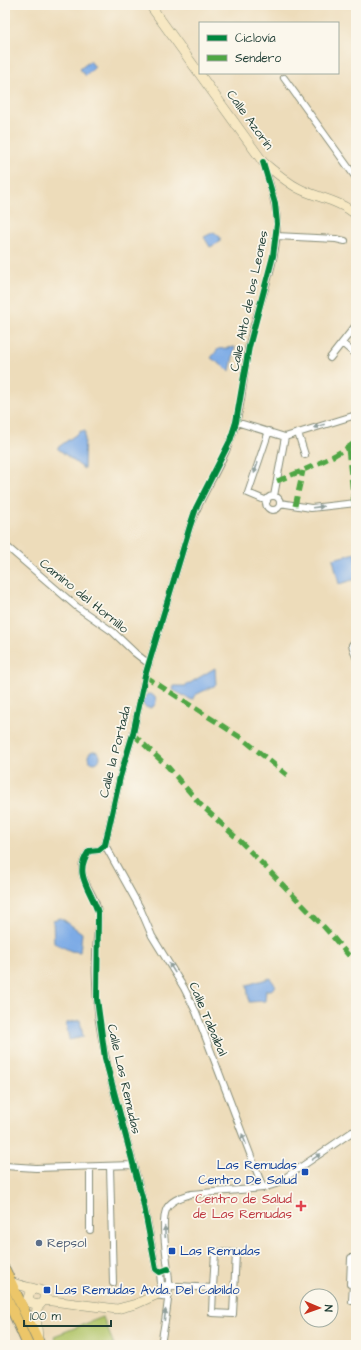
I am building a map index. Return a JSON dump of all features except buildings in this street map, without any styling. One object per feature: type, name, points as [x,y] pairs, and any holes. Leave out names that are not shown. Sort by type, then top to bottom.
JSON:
[{"type":"main road","points":[[5,1270],[39,1343]]},
{"type":"main road","points":[[5,1294],[28,1345]]},
{"type":"street","name":"Calle Azorín","points":[[150,5],[199,72]]},
{"type":"street","name":"Calle Azorín","points":[[200,74],[264,162],[280,176],[299,188],[346,206],[356,214]]},
{"type":"street","points":[[284,78],[356,178]]},
{"type":"street","name":"Calle Alto de los Leones","points":[[236,422],[249,347],[273,256],[276,236],[275,204],[264,162]]},
{"type":"street","points":[[276,236],[336,239],[345,242]]},
{"type":"street","points":[[330,358],[356,326]]},
{"type":"street","points":[[342,343],[356,355]]},
{"type":"street","points":[[149,664],[196,508],[223,458],[236,422],[285,437],[356,415]]},
{"type":"street","points":[[267,500],[248,493],[268,431]]},
{"type":"street","points":[[298,433],[305,455]]},
{"type":"street","points":[[274,496],[285,437]]},
{"type":"street","points":[[267,500],[274,496]]},
{"type":"street","points":[[267,500],[267,505],[270,509],[275,510],[279,507],[280,503],[279,498],[274,496]]},
{"type":"street","points":[[280,503],[311,508],[356,503]]},
{"type":"street","name":"Camino del Hornillo","points":[[5,545],[77,607],[113,632],[135,654],[149,664]]},
{"type":"street","points":[[356,640],[352,645],[356,657]]},
{"type":"street","name":"Calle la Portada","points":[[105,845],[108,822],[133,734],[138,702],[149,664]]},
{"type":"street","name":"Calle Las Remudas","points":[[105,845],[99,850],[89,851],[84,858],[82,873],[84,883],[96,903],[98,913],[96,998],[105,1058],[143,1201],[156,1269],[160,1272],[161,1285]]},
{"type":"street","name":"Calle Tabaibal","points":[[105,845],[140,908],[152,936],[184,988],[196,1012],[263,1188]]},
{"type":"street","points":[[161,1345],[169,1284],[165,1222],[166,1210],[172,1203],[180,1197],[191,1194],[263,1188],[276,1184],[352,1132],[356,1131]]},
{"type":"street","points":[[5,1166],[36,1168],[133,1165]]},
{"type":"street","points":[[110,1166],[113,1283]]},
{"type":"street","points":[[90,1167],[90,1230]]},
{"type":"street","points":[[215,1252],[236,1253],[233,1314],[212,1313],[213,1288],[215,1252]]},
{"type":"street","points":[[352,1301],[354,1284],[350,1284],[351,1258],[356,1258]]},
{"type":"street","points":[[160,1272],[168,1269]]},
{"type":"street","points":[[11,1282],[19,1286],[42,1291],[42,1303],[36,1314],[39,1343]]},
{"type":"street","points":[[156,1295],[161,1285],[169,1284],[213,1288]]},
{"type":"street","points":[[34,1289],[30,1292],[28,1298],[31,1303],[117,1309],[136,1304],[156,1295],[168,1297]]},
{"type":"green space","points":[[103,1317],[114,1345],[58,1345],[54,1336]]},
{"type":"water","points":[[90,61],[95,67],[86,76],[80,69]]},
{"type":"water","points":[[214,232],[220,237],[220,242],[210,247],[204,237]]},
{"type":"water","points":[[235,347],[230,371],[211,358],[218,349]]},
{"type":"water","points":[[81,431],[85,431],[84,469],[57,448]]},
{"type":"water","points":[[356,553],[356,579],[339,584],[333,559]]},
{"type":"water","points":[[215,668],[216,685],[195,695],[192,700],[173,690],[174,686],[185,686]]},
{"type":"water","points":[[146,694],[152,694],[156,698],[156,704],[152,708],[146,708],[142,704],[142,698]]},
{"type":"water","points":[[94,751],[98,753],[100,757],[98,761],[94,763],[90,761],[88,757],[90,753]]},
{"type":"water","points":[[61,918],[82,933],[80,952],[71,951],[54,943],[53,920]]},
{"type":"water","points":[[270,978],[276,986],[271,990],[266,990],[265,1001],[249,1002],[247,985]]},
{"type":"water","points":[[80,1020],[83,1037],[69,1040],[66,1023]]},
{"type":"marked path","points":[[277,481],[328,459],[356,441]]},
{"type":"marked path","points":[[348,449],[354,503]]},
{"type":"marked path","points":[[295,506],[303,471]]},
{"type":"marked path","points":[[145,676],[243,739],[287,775]]},
{"type":"marked path","points":[[133,734],[168,767],[200,804],[242,843],[325,928],[350,957],[356,959]]},
{"type":"cycle path","points":[[168,1269],[160,1272],[156,1269],[143,1201],[105,1058],[97,999],[98,913],[85,882],[82,868],[89,851],[99,850],[105,845],[120,777],[133,734],[145,676],[190,526],[196,508],[230,441],[236,422],[249,347],[273,256],[277,224],[275,203],[263,162]]},
{"type":"place","name":"Las Remudas Centro De Salud","points":[[305,1172]]},
{"type":"place","name":"Centro de Salud de Las Remudas","points":[[301,1206]]},
{"type":"place","name":"Repsol","points":[[39,1243]]},
{"type":"place","name":"Las Remudas","points":[[172,1251]]},
{"type":"place","name":"Las Remudas Avda. Del Cabildo","points":[[47,1290]]}]
